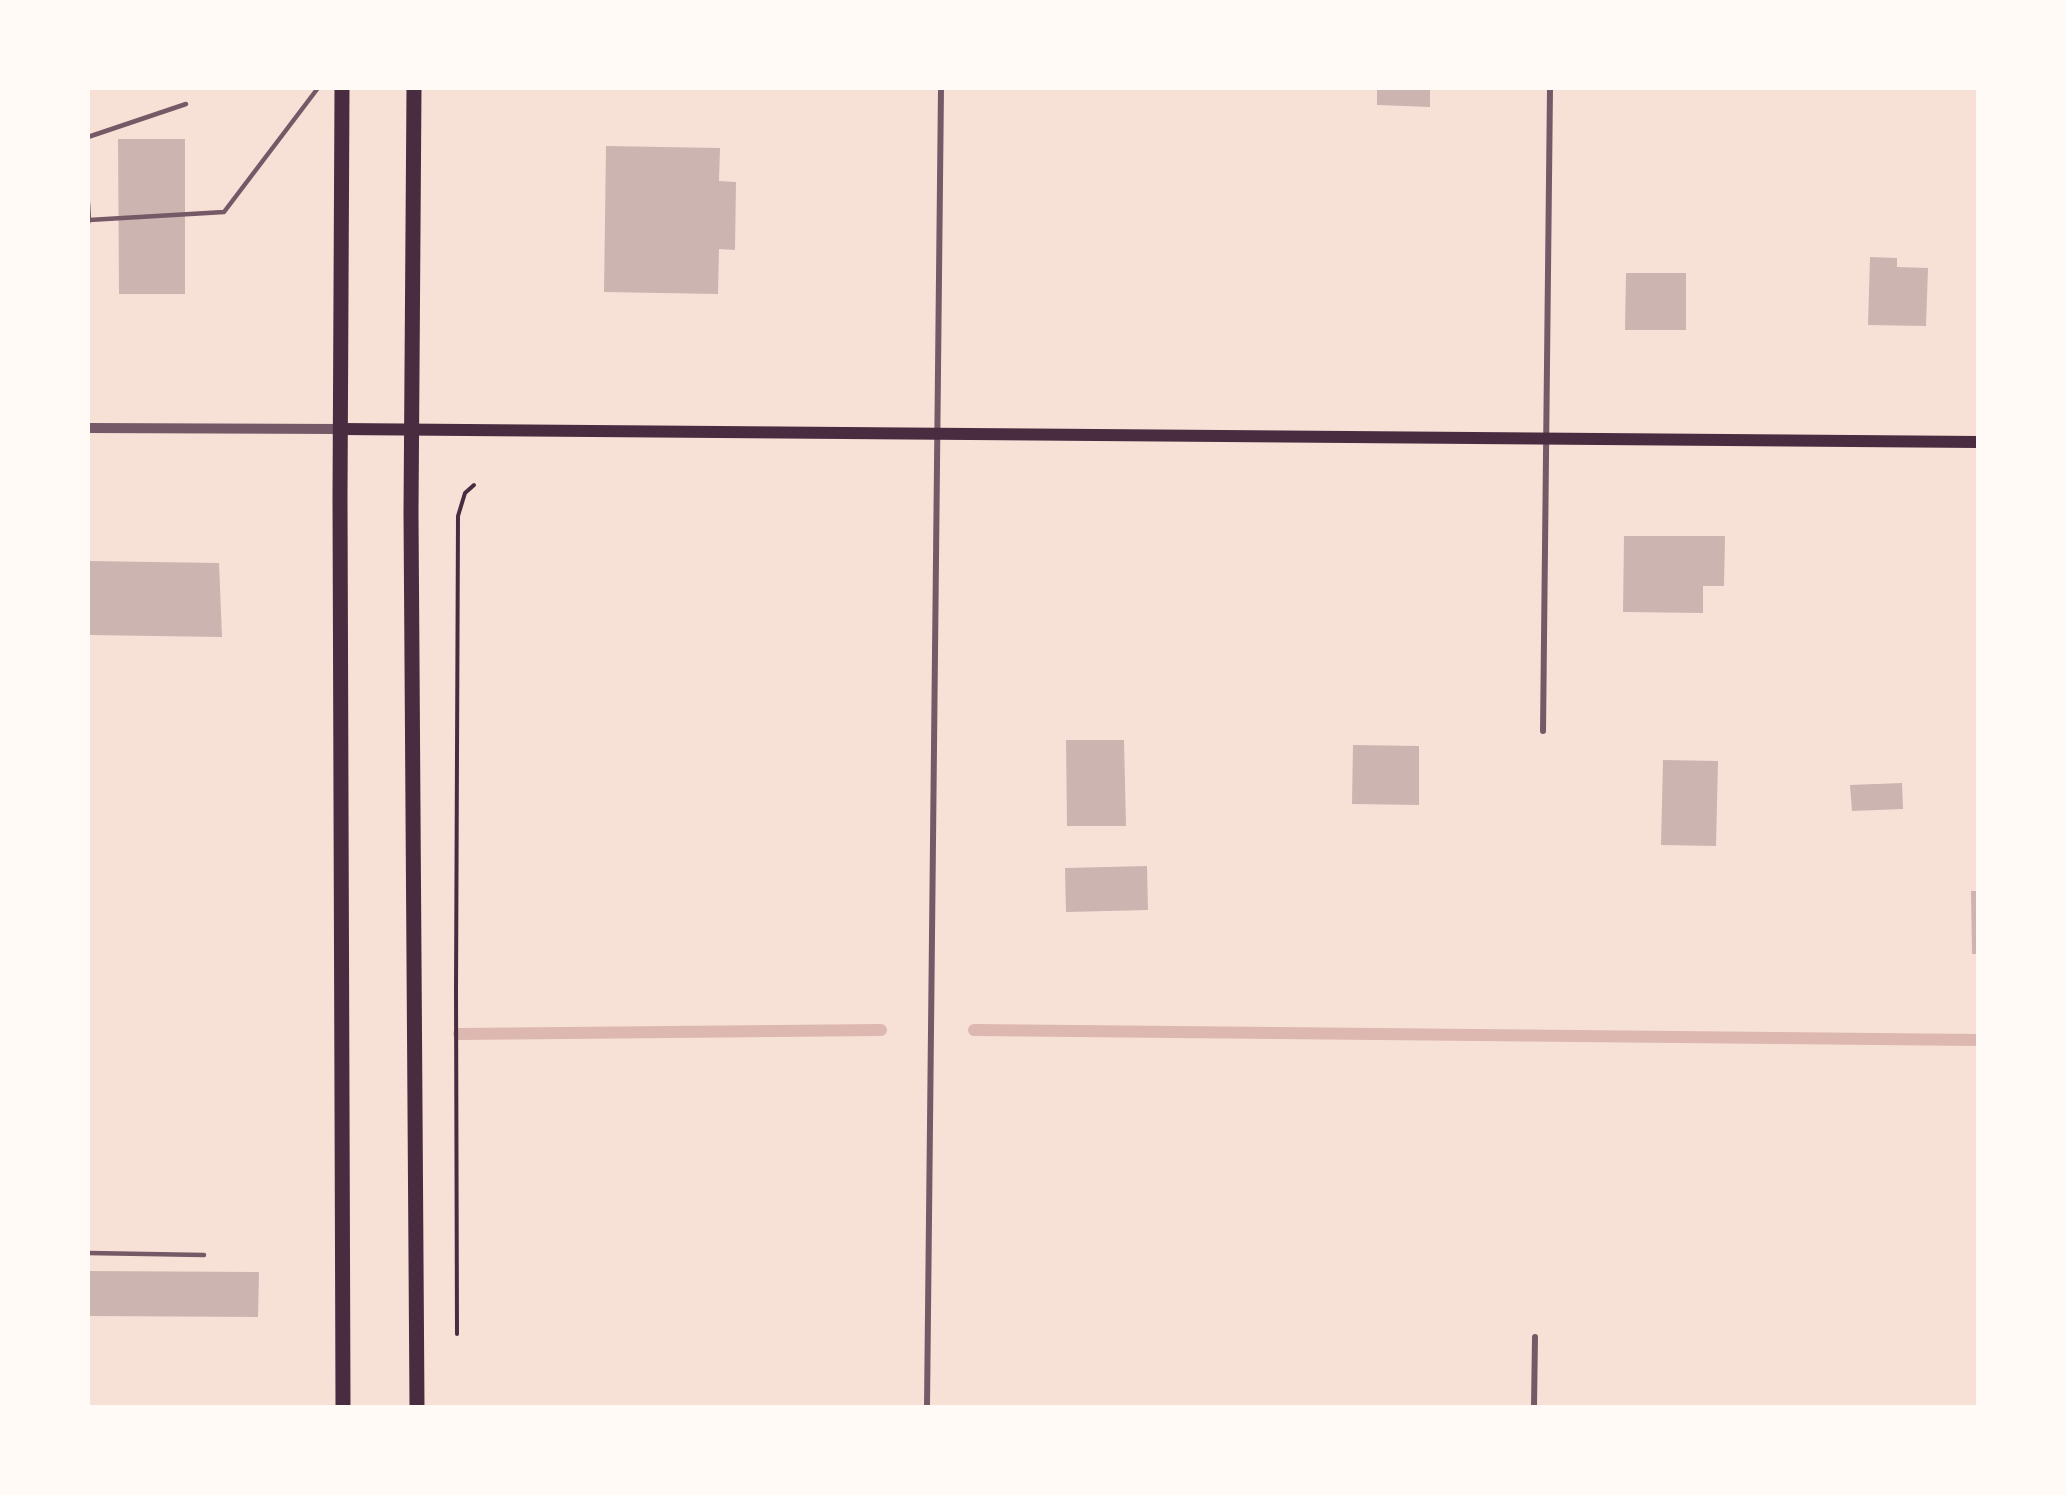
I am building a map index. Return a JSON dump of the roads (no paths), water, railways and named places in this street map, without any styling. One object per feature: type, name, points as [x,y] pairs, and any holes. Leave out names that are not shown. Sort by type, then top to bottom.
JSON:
[{"type":"main road","points":[[342,88],[340,429],[343,1407]]},
{"type":"main road","points":[[414,88],[411,430],[417,1407]]},
{"type":"main road","points":[[340,429],[1977,442]]},
{"type":"street","points":[[927,1407],[941,88]]},
{"type":"street","points":[[1543,731],[1550,88]]},
{"type":"street","points":[[88,428],[340,429]]},
{"type":"street","points":[[1534,1407],[1535,1337]]},
{"type":"lane","points":[[88,203],[89,222],[224,212],[318,88]]},
{"type":"lane","points":[[88,137],[186,104]]},
{"type":"lane","points":[[88,1253],[204,1255]]},
{"type":"waterway","points":[[459,1034],[881,1030]]},
{"type":"waterway","points":[[974,1030],[1978,1040]]}]
